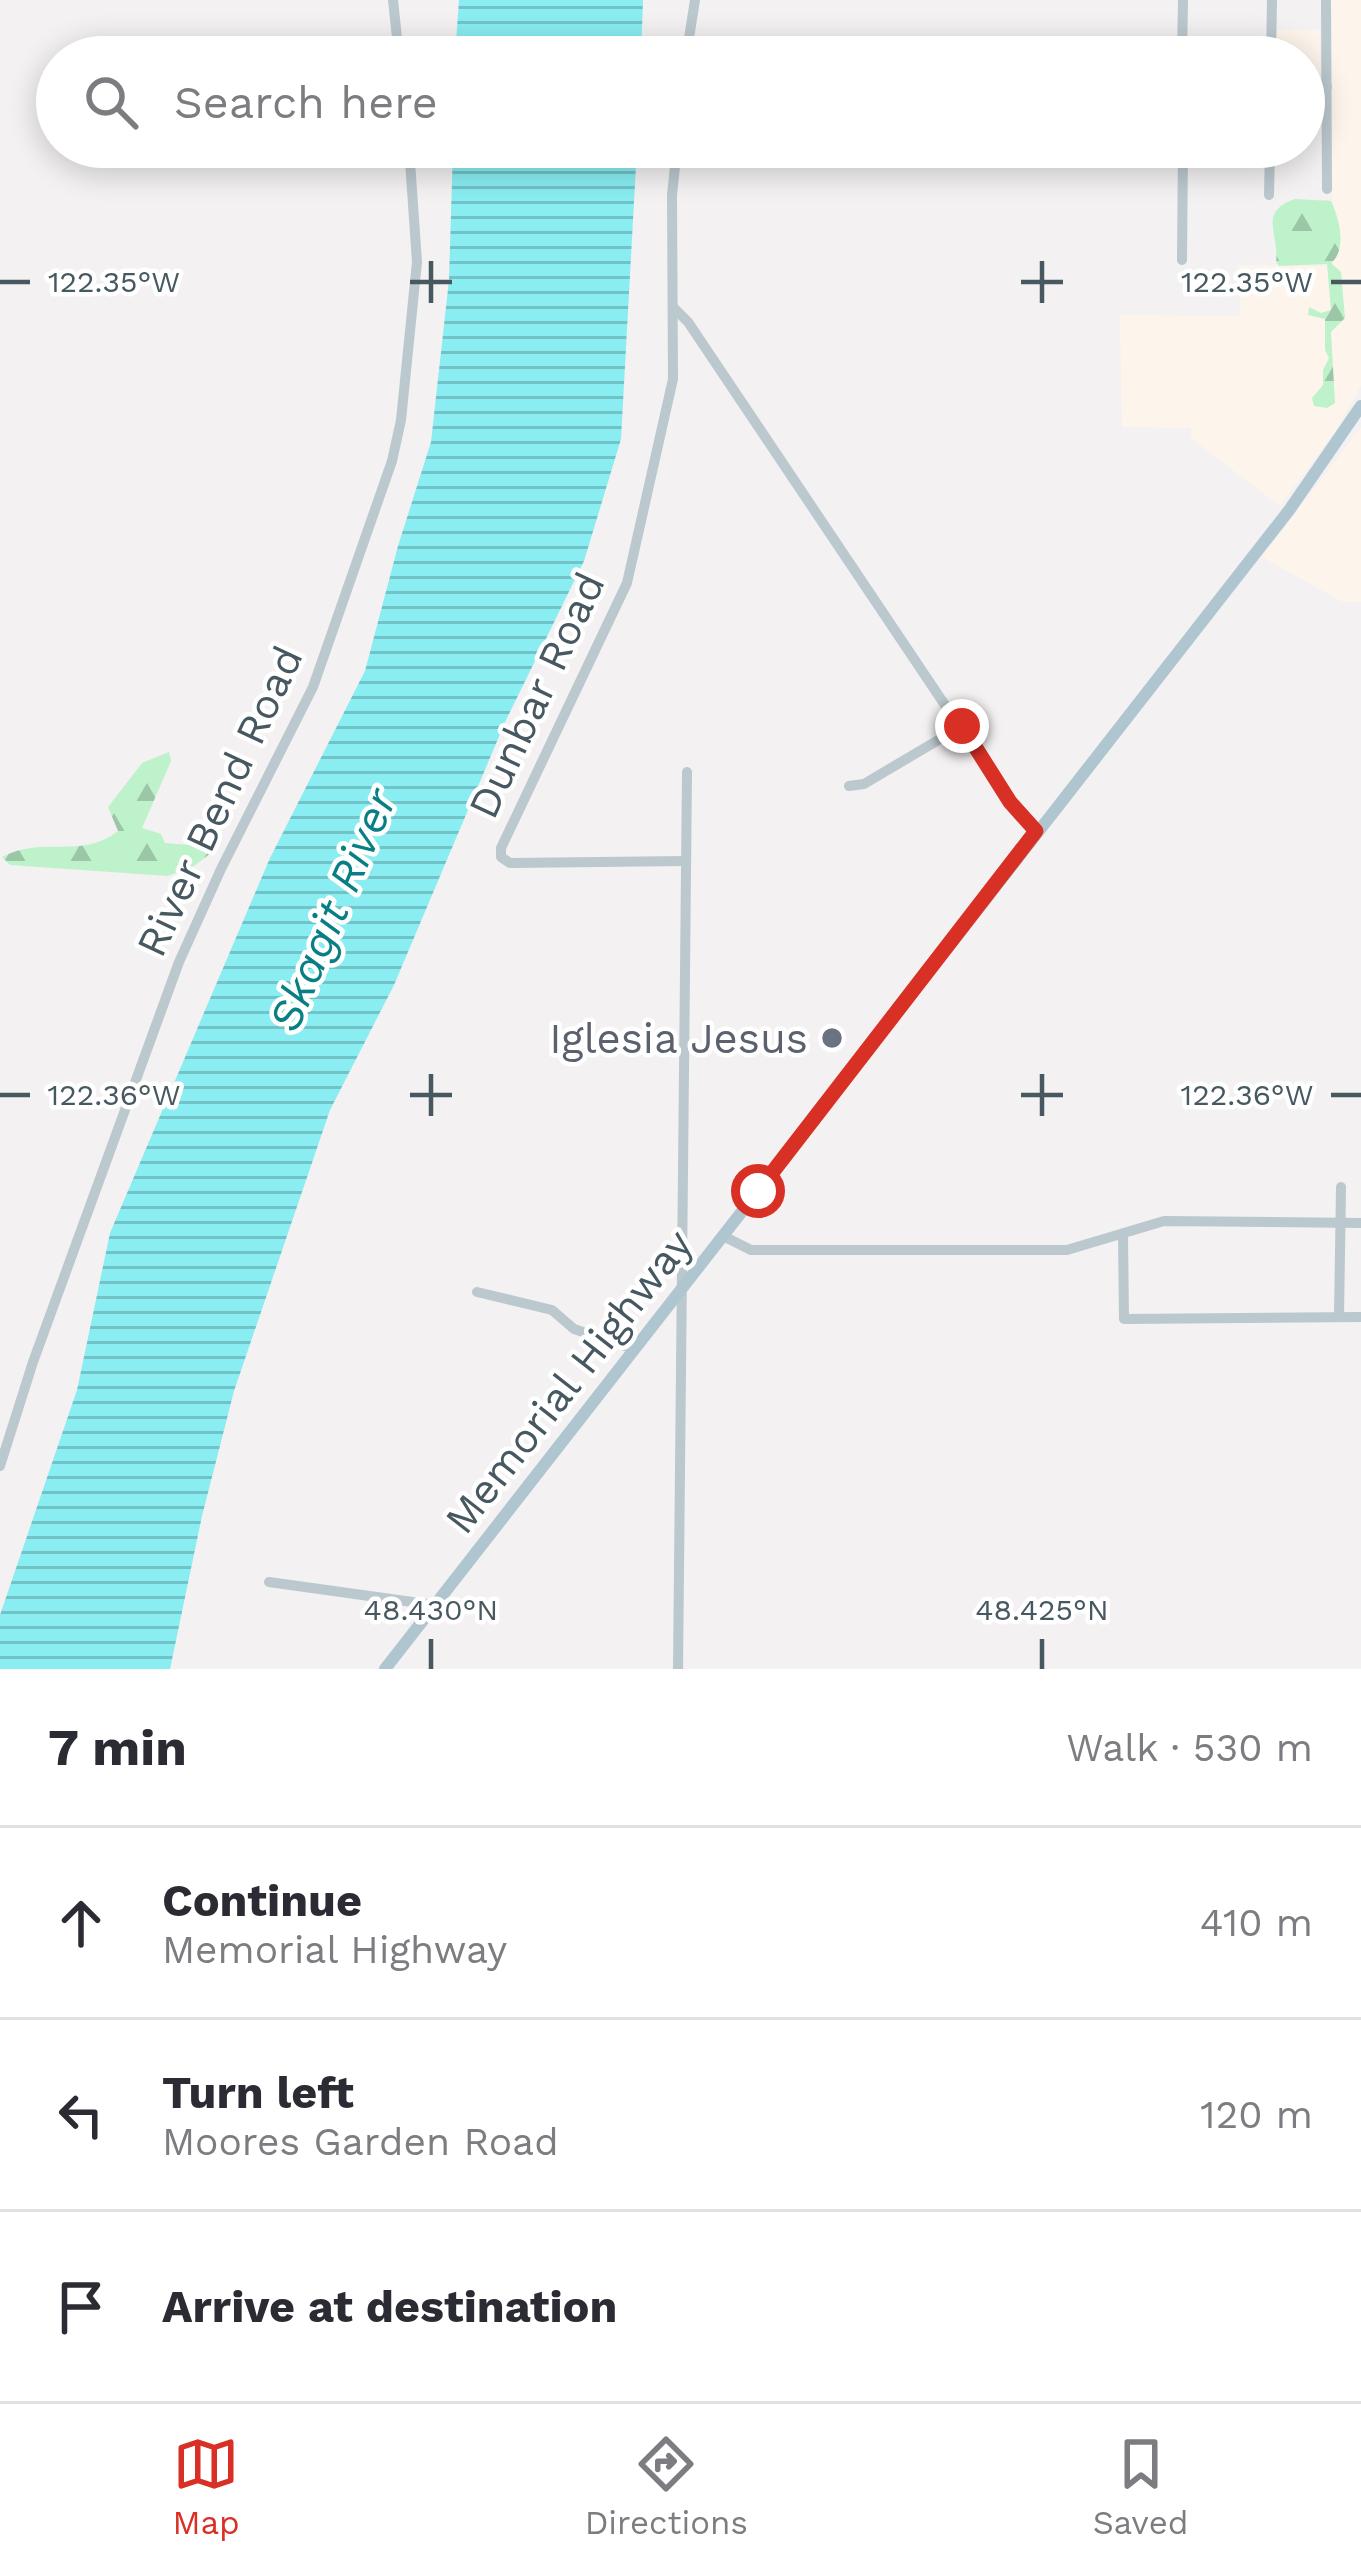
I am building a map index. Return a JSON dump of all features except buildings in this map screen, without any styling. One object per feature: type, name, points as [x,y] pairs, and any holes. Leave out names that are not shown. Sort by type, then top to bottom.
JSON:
[{"type":"main road","name":"Memorial Highway","points":[[385,1669],[1290,509],[1361,406]]},
{"type":"street","points":[[393,0],[397,36]]},
{"type":"street","points":[[689,36],[695,0]]},
{"type":"street","points":[[1182,36],[1183,0]]},
{"type":"street","points":[[1271,36],[1272,0]]},
{"type":"street","points":[[1326,0],[1327,189]]},
{"type":"street","name":"River Bend Road","points":[[0,1466],[179,962],[313,687],[392,460],[401,419],[417,262],[411,168]]},
{"type":"street","name":"Dunbar Road","points":[[675,168],[673,379],[627,583],[501,848],[501,857],[510,863],[686,861]]},
{"type":"street","points":[[1182,260],[1183,168]]},
{"type":"street","points":[[1269,195],[1270,168]]},
{"type":"street","points":[[674,308],[688,322],[1010,802],[1036,831]]},
{"type":"street","points":[[849,786],[864,784],[962,726]]},
{"type":"street","points":[[678,1669],[687,772]]},
{"type":"street","points":[[1339,1317],[1341,1187]]},
{"type":"street","points":[[723,1235],[751,1250],[1067,1250],[1163,1221],[1361,1223]]},
{"type":"street","points":[[1123,1235],[1124,1318],[1361,1317]]},
{"type":"street","points":[[477,1292],[551,1310],[574,1329],[634,1349]]},
{"type":"street","points":[[269,1582],[434,1605]]},
{"type":"shaded area","points":[[1331,0],[1361,0],[1361,386],[1336,430],[1280,506],[1191,438],[1191,428],[1122,427],[1120,315],[1240,316],[1239,265],[1333,266]]},
{"type":"shaded area","points":[[1273,30],[1320,30],[1320,36],[1273,36]]},
{"type":"shaded area","points":[[1361,427],[1361,602],[1343,602],[1262,557]]},
{"type":"green space","points":[[1295,199],[1331,201],[1339,226],[1339,250],[1331,263],[1341,272],[1345,318],[1331,332],[1335,403],[1327,408],[1314,406],[1312,398],[1323,385],[1329,358],[1325,319],[1308,315],[1309,307],[1321,313],[1331,310],[1327,264],[1279,266],[1276,262],[1273,218],[1283,204]]},
{"type":"green space","points":[[169,752],[171,761],[142,828],[161,834],[165,843],[189,845],[217,824],[211,853],[194,866],[168,876],[10,865],[2,857],[32,848],[104,840],[118,831],[108,807],[142,763]]},
{"type":"water","points":[[459,0],[643,0],[642,36],[456,36]]},
{"type":"water","name":"Skagit River","points":[[452,168],[636,168],[621,439],[584,561],[506,720],[394,985],[330,1110],[234,1391],[170,1669],[0,1669],[0,1615],[77,1390],[110,1233],[270,858],[365,671],[431,442],[449,280]]},
{"type":"place","name":"Iglesia Jesus","points":[[832,1038]]},
{"type":"route","points":[[758,1191],[1036,831],[1010,802],[962,726]]}]
